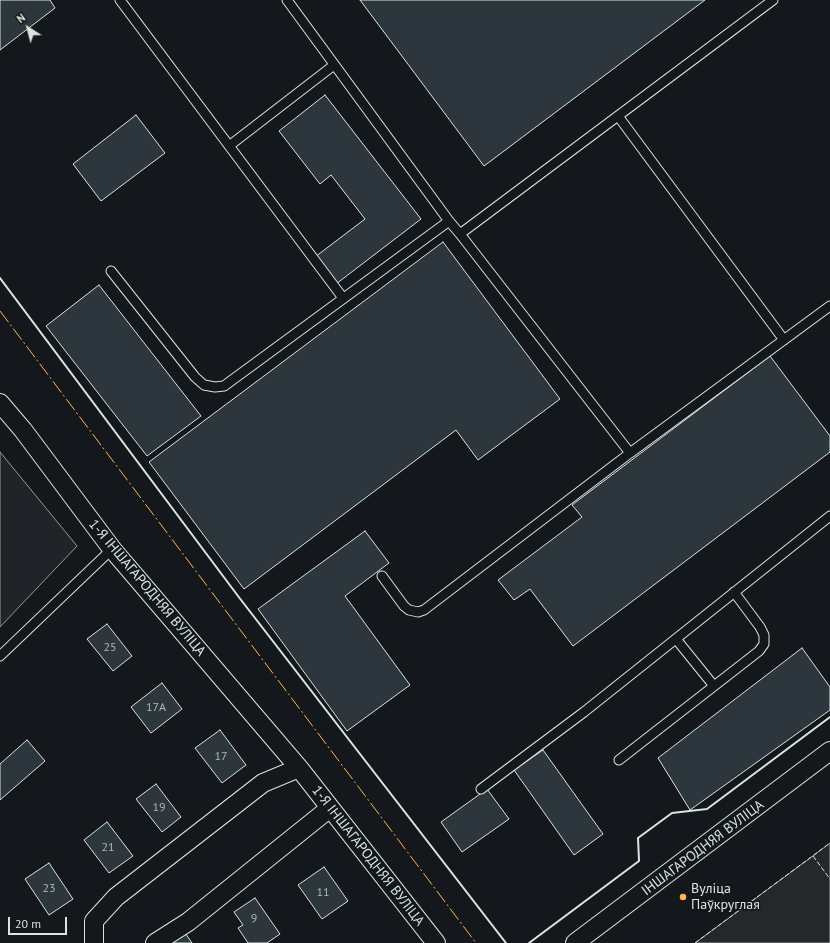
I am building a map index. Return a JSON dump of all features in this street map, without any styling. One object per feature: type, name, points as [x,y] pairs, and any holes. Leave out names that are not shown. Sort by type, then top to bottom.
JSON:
[{"type":"street","name":"1-Я ІНШАГАРОДНЯЯ ВУЛІЦА","points":[[0,403],[23,430],[112,549],[299,768],[436,943]]},
{"type":"street","name":"ІНШАГАРОДНЯЯ ВУЛІЦА","points":[[575,943],[830,751]]},
{"type":"street","points":[[94,943],[94,921],[116,896],[263,783],[299,768]]},
{"type":"street","points":[[155,943],[188,922],[330,808]]},
{"type":"street","points":[[599,943],[614,915]]},
{"type":"lane","points":[[120,0],[343,298]]},
{"type":"lane","points":[[287,0],[449,221],[630,453]]},
{"type":"lane","points":[[460,234],[773,0]]},
{"type":"lane","points":[[229,146],[334,65]]},
{"type":"lane","points":[[618,116],[784,340]]},
{"type":"lane","points":[[111,271],[194,377],[204,385],[215,387],[224,386],[449,221]]},
{"type":"lane","points":[[382,576],[404,606],[409,610],[418,612],[424,610],[630,453],[830,306]]},
{"type":"lane","points":[[481,789],[584,712],[830,516]]},
{"type":"lane","points":[[0,656],[112,549]]},
{"type":"lane","points":[[619,760],[759,650],[764,644],[764,635],[760,627],[734,592]]},
{"type":"lane","points":[[676,639],[714,686]]},
{"type":"shaded area","points":[[0,452],[77,546],[0,627]]},
{"type":"shaded area","points":[[830,843],[830,943],[695,943],[813,856]]},
{"type":"building","points":[[0,0],[50,0],[55,8],[0,50]]},
{"type":"building","points":[[360,0],[705,0],[484,166]]},
{"type":"building","points":[[325,95],[421,219],[336,284],[315,257],[365,219],[331,175],[320,184],[279,131]]},
{"type":"building","points":[[136,115],[165,153],[101,201],[73,164]]},
{"type":"building","points":[[443,242],[560,399],[478,460],[456,430],[244,589],[149,462]]},
{"type":"building","points":[[99,285],[201,416],[147,456],[46,326]]},
{"type":"building","points":[[770,356],[830,436],[830,452],[573,646],[530,589],[514,600],[498,580],[582,517],[572,505]]},
{"type":"building","points":[[365,531],[389,563],[345,596],[410,685],[347,731],[258,609]]},
{"type":"building","points":[[107,624],[132,656],[113,671],[87,639]]},
{"type":"building","points":[[802,648],[830,687],[830,710],[690,810],[658,758]]},
{"type":"building","points":[[162,683],[182,709],[151,733],[131,707]]},
{"type":"building","points":[[220,730],[246,765],[222,783],[195,748]]},
{"type":"building","points":[[27,740],[45,761],[0,800],[0,764]]},
{"type":"building","points":[[543,750],[603,834],[574,855],[514,770]]},
{"type":"building","points":[[156,784],[181,817],[162,832],[136,799]]},
{"type":"building","points":[[487,789],[509,819],[462,852],[441,822]]},
{"type":"building","points":[[107,822],[133,856],[109,873],[84,840]]},
{"type":"building","points":[[49,863],[73,899],[49,915],[25,879]]},
{"type":"building","points":[[324,867],[348,901],[322,919],[298,885]]},
{"type":"building","points":[[255,898],[280,934],[267,943],[248,943],[238,928],[243,925],[234,912]]},
{"type":"building","points":[[183,930],[192,943],[165,943]]},
{"type":"fence","points":[[695,943],[830,843]]},
{"type":"fence","points":[[813,856],[830,879]]},
{"type":"wall","points":[[0,278],[238,596],[506,943]]},
{"type":"wall","points":[[529,943],[639,861],[638,838],[672,813],[707,809],[830,717]]},
{"type":"power","points":[[0,311],[476,943]]},
{"type":"place","name":"Вуліца Паўкруглая","points":[[683,897]]}]
